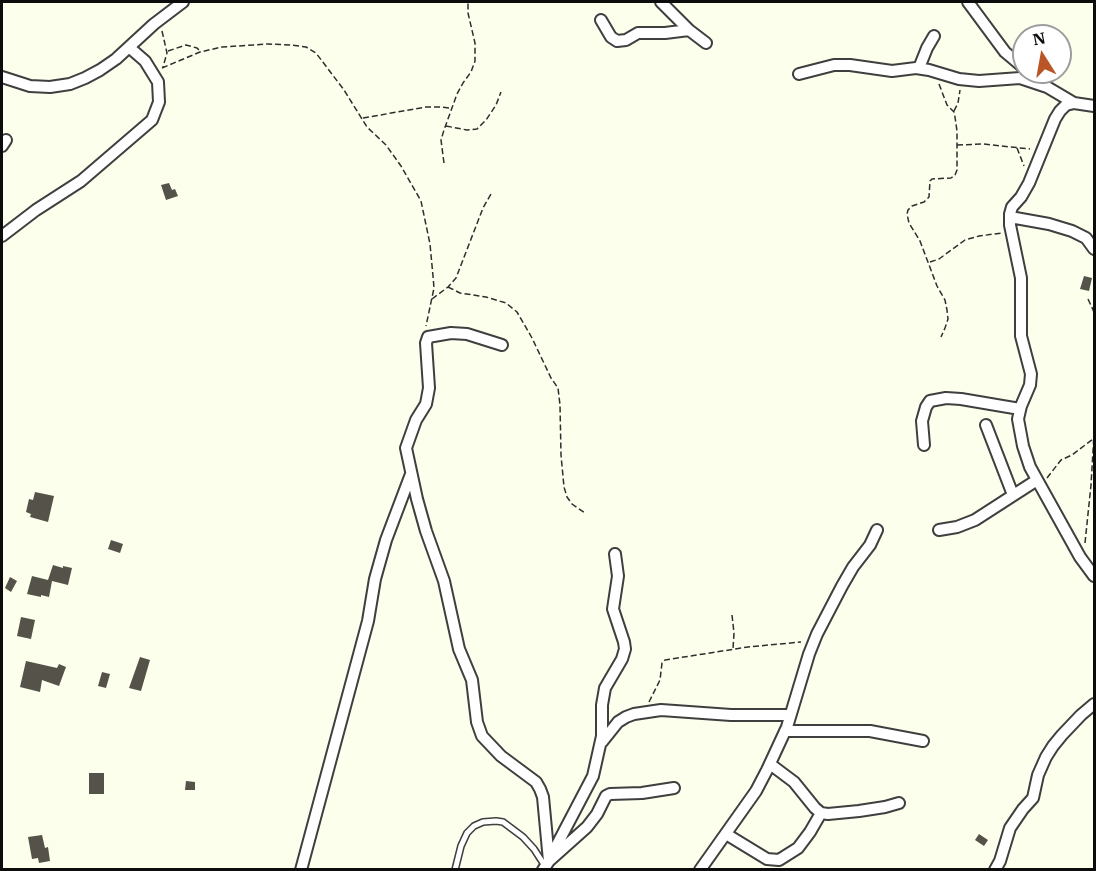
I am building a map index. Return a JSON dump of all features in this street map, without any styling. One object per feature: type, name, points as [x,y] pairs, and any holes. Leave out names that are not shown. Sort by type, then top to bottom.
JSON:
[{"type":"street","points":[[160,20],[165,2]]},
{"type":"street","points":[[2,77],[30,86],[50,87],[70,84],[100,70],[130,48],[183,2]]},
{"type":"street","points":[[661,2],[688,30],[706,43]]},
{"type":"street","points":[[968,2],[1012,58]]},
{"type":"street","points":[[601,20],[611,37],[617,41],[626,40],[638,33],[688,30]]},
{"type":"street","points":[[919,68],[934,36]]},
{"type":"street","points":[[2,236],[36,210],[81,181],[152,120],[159,102],[158,82],[145,62],[130,48]]},
{"type":"street","points":[[799,74],[834,65],[892,70],[919,68],[979,81],[1012,79]]},
{"type":"street","points":[[1039,84],[1074,103]]},
{"type":"street","points":[[1095,106],[1074,103],[1066,105],[1055,119],[1032,176],[1021,197],[1012,207],[1010,217],[1021,278],[1021,336],[1031,374],[1030,385],[1018,419],[1023,446],[1038,482],[1080,557],[1095,576]]},
{"type":"street","points":[[1010,217],[1072,231],[1086,238],[1095,249]]},
{"type":"street","points":[[502,345],[467,334],[451,333],[435,335],[427,339],[429,388],[426,404],[416,420],[406,448],[426,531],[444,581],[459,648],[472,680],[477,722],[482,736],[501,756],[536,782],[540,789],[543,797],[546,866]]},
{"type":"street","points":[[924,445],[922,421],[930,401],[946,398],[961,399],[1020,409]]},
{"type":"street","points":[[986,425],[1013,495]]},
{"type":"street","points":[[301,870],[368,621],[375,579],[386,540],[411,474]]},
{"type":"street","points":[[939,530],[957,527],[975,520],[1038,482]]},
{"type":"street","points":[[700,870],[756,791],[785,731],[814,641],[842,586],[870,545],[877,530]]},
{"type":"street","points":[[546,866],[593,776],[601,744],[605,688],[622,660],[625,649],[613,609],[618,576],[615,554]]},
{"type":"street","points":[[995,870],[1010,828],[1033,798],[1038,775],[1049,751],[1095,704]]},
{"type":"street","points":[[601,744],[618,722],[634,714],[661,711],[731,715],[790,715]]},
{"type":"street","points":[[785,731],[870,732],[923,741]]},
{"type":"street","points":[[770,764],[794,782],[821,813],[859,811],[899,803]]},
{"type":"street","points":[[546,866],[587,827],[606,796],[674,788]]},
{"type":"street","points":[[726,834],[767,859],[779,860],[798,848],[821,813]]},
{"type":"lane","points":[[455,870],[467,833],[474,826],[483,822],[496,821],[503,822],[523,837],[546,866]]},
{"type":"path","points":[[444,163],[441,140],[457,94],[475,61],[475,43],[468,13],[468,2]]},
{"type":"path","points":[[160,20],[167,52],[163,68],[200,52],[222,47],[268,44],[306,46],[316,53],[367,127],[386,145],[401,166],[421,201],[432,256],[434,288],[427,323],[427,339]]},
{"type":"path","points":[[167,52],[186,45],[197,48],[200,52]]},
{"type":"path","points":[[936,71],[940,90],[947,105],[954,112]]},
{"type":"path","points":[[941,337],[948,319],[945,300],[937,286],[920,241],[909,223],[907,214],[912,206],[927,199],[932,179],[951,178],[955,175],[957,131],[954,112],[963,79]]},
{"type":"path","points":[[446,126],[467,130],[477,129],[496,105],[501,92]]},
{"type":"path","points":[[362,118],[426,107],[440,106],[452,109]]},
{"type":"path","points":[[957,145],[983,144],[1043,149]]},
{"type":"path","points":[[1017,148],[1024,166],[1032,176]]},
{"type":"path","points":[[432,299],[456,278],[483,208],[491,194]]},
{"type":"path","points":[[928,262],[939,258],[965,240],[990,234],[1012,233]]},
{"type":"path","points":[[448,287],[460,294],[486,297],[506,303],[517,312],[550,378],[558,388],[564,487],[572,504],[585,513]]},
{"type":"path","points":[[1088,299],[1094,311]]},
{"type":"path","points":[[1080,557],[1087,534],[1095,434]]},
{"type":"path","points":[[1038,482],[1061,460],[1094,439]]},
{"type":"path","points":[[732,615],[733,650]]},
{"type":"path","points":[[648,712],[649,702],[660,680],[662,663],[665,660],[814,641]]},
{"type":"building","points":[[169,183],[178,196],[166,200],[161,185]]},
{"type":"building","points":[[1084,276],[1092,278],[1089,291],[1080,289]]},
{"type":"building","points":[[35,492],[54,496],[48,522],[30,517],[31,514],[26,512],[29,499],[33,500]]},
{"type":"building","points":[[111,540],[123,544],[120,553],[108,549]]},
{"type":"building","points":[[53,565],[72,568],[68,585],[52,581],[49,597],[27,594],[32,576],[48,580]]},
{"type":"building","points":[[10,577],[17,581],[11,592],[5,588]]},
{"type":"building","points":[[21,617],[35,620],[31,639],[17,636]]},
{"type":"building","points":[[140,657],[150,660],[141,691],[129,688]]},
{"type":"building","points":[[26,661],[57,668],[59,664],[66,667],[59,686],[42,680],[40,692],[20,687]]},
{"type":"building","points":[[102,672],[110,674],[106,688],[98,686]]},
{"type":"building","points":[[89,773],[104,773],[104,794],[89,794]]},
{"type":"building","points":[[186,781],[195,782],[195,790],[185,790]]},
{"type":"building","points":[[979,834],[988,840],[984,846],[975,840]]},
{"type":"building","points":[[42,835],[45,848],[48,847],[50,861],[39,863],[38,858],[32,859],[28,837]]}]
